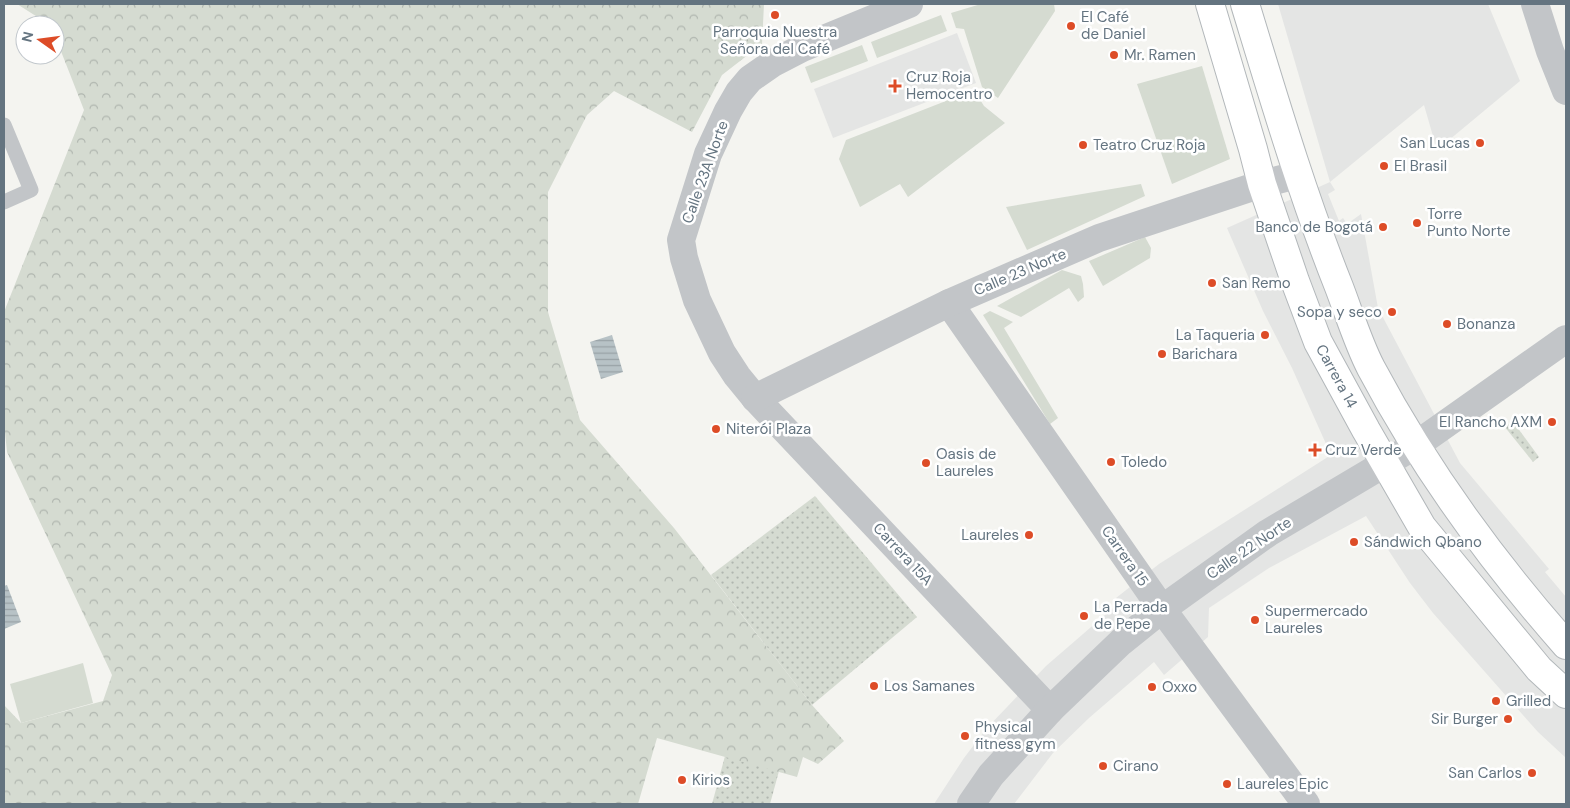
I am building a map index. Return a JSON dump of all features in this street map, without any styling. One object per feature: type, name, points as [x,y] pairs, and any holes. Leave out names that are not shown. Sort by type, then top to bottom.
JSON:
[{"type":"main road","name":"Carrera 14","points":[[1210,4],[1262,184],[1318,342],[1422,527],[1539,669],[1566,694]]},
{"type":"main road","points":[[1245,4],[1316,230],[1370,366],[1446,493],[1496,562],[1566,645]]},
{"type":"street","name":"Calle 23A Norte","points":[[681,240],[708,154],[728,111],[739,92],[750,79],[772,63],[802,48],[909,4]]},
{"type":"street","points":[[1535,4],[1550,51],[1566,91]]},
{"type":"street","name":"Calle 23 Norte","points":[[755,398],[949,303],[1099,238],[1262,184],[1298,175]]},
{"type":"street","name":"Carrera 15A","points":[[681,240],[684,258],[697,300],[722,353],[737,376],[755,398],[1050,710]]},
{"type":"street","name":"Carrera 15","points":[[949,303],[1162,608],[1306,804]]},
{"type":"street","name":"Calle 22 Norte","points":[[971,804],[991,775],[1050,710],[1121,642],[1162,608],[1268,533],[1416,445],[1566,339]]},
{"type":"lane","points":[[4,125],[31,190],[4,202]]},
{"type":"shaded area","points":[[1278,4],[1488,4],[1520,81],[1437,150],[1424,105],[1330,182]]},
{"type":"shaded area","name":"Cruz Roja Hemocentro","points":[[957,33],[976,83],[833,138],[814,89]]},
{"type":"shaded area","points":[[1330,182],[1335,190],[1328,194],[1339,221],[1343,218],[1347,224],[1361,214],[1378,308],[1460,463],[1549,569],[1545,572],[1566,597],[1566,758],[1538,732],[1433,613],[1410,583],[1366,516],[1269,568],[1209,608],[1208,637],[1164,675],[1154,662],[1089,718],[1053,753],[1014,804],[934,804],[964,758],[986,729],[1046,666],[1120,602],[1116,598],[1159,564],[1331,455],[1292,368],[1263,311],[1227,228]]},
{"type":"shaded area","points":[[612,335],[623,372],[601,379],[590,342]]},
{"type":"shaded area","points":[[7,585],[21,622],[4,629],[4,586]]},
{"type":"green space","points":[[17,4],[764,4],[762,44],[722,75],[692,132],[614,91],[587,115],[548,192],[548,312],[580,420],[674,528],[812,705],[844,741],[818,764],[803,757],[797,777],[657,738],[638,804],[4,804],[4,705],[21,723],[103,701],[112,675],[7,452],[4,423],[4,312],[84,110],[65,62],[65,15],[34,15]]},
{"type":"green space","points":[[981,4],[1054,4],[1055,11],[998,98],[982,87],[964,29],[956,28],[951,13]]},
{"type":"green space","points":[[941,15],[947,31],[877,58],[871,42]]},
{"type":"green space","points":[[862,45],[868,61],[811,83],[805,67]]},
{"type":"green space","points":[[1202,66],[1230,159],[1172,184],[1137,84]]},
{"type":"green space","points":[[974,90],[984,106],[1005,123],[908,197],[900,184],[860,207],[839,159],[846,140]]},
{"type":"green space","points":[[1141,184],[1145,196],[1027,250],[1006,207]]},
{"type":"green space","points":[[1145,237],[1151,248],[1150,258],[1103,286],[1089,261]]},
{"type":"green space","points":[[1062,270],[1081,276],[1084,297],[1078,302],[1069,288],[1021,317],[997,306]]},
{"type":"green space","points":[[990,311],[1013,322],[1004,328],[1058,418],[1050,424],[983,315]]},
{"type":"green space","points":[[1514,423],[1539,457],[1533,462],[1504,426]]},
{"type":"green space","points":[[815,496],[917,617],[812,705],[711,575]]},
{"type":"green space","points":[[83,663],[93,703],[21,723],[10,684]]},
{"type":"green space","points":[[725,756],[779,771],[770,804],[712,804]]},
{"type":"place","name":"Parroquia Nuestra Señora del Café","points":[[775,15]]},
{"type":"place","name":"El Café de Daniel","points":[[1071,26]]},
{"type":"place","name":"Mr. Ramen","points":[[1114,55]]},
{"type":"place","name":"Cruz Roja Hemocentro","points":[[895,86]]},
{"type":"place","name":"San Lucas","points":[[1480,143]]},
{"type":"place","name":"Teatro Cruz Roja","points":[[1083,145]]},
{"type":"place","name":"El Brasil","points":[[1384,166]]},
{"type":"place","name":"Torre Punto Norte","points":[[1417,223]]},
{"type":"place","name":"Banco de Bogotá","points":[[1383,227]]},
{"type":"place","name":"San Remo","points":[[1212,283]]},
{"type":"place","name":"Sopa y seco","points":[[1392,312]]},
{"type":"place","name":"Bonanza","points":[[1447,324]]},
{"type":"place","name":"La Taqueria","points":[[1265,335]]},
{"type":"place","name":"Barichara","points":[[1162,354]]},
{"type":"place","name":"El Rancho AXM","points":[[1552,422]]},
{"type":"place","name":"Niterói Plaza","points":[[716,429]]},
{"type":"place","name":"Cruz Verde","points":[[1315,450]]},
{"type":"place","name":"Toledo","points":[[1111,462]]},
{"type":"place","name":"Oasis de Laureles","points":[[926,463]]},
{"type":"place","name":"Laureles","points":[[1029,535]]},
{"type":"place","name":"Sándwich Qbano","points":[[1354,542]]},
{"type":"place","name":"La Perrada de Pepe","points":[[1084,616]]},
{"type":"place","name":"Supermercado Laureles","points":[[1255,620]]},
{"type":"place","name":"Los Samanes","points":[[874,686]]},
{"type":"place","name":"Oxxo","points":[[1152,687]]},
{"type":"place","name":"Grilled","points":[[1496,701]]},
{"type":"place","name":"Sir Burger","points":[[1508,719]]},
{"type":"place","name":"Physical fitness gym","points":[[965,736]]},
{"type":"place","name":"Cirano","points":[[1103,766]]},
{"type":"place","name":"San Carlos","points":[[1532,773]]},
{"type":"place","name":"Kirios","points":[[682,780]]},
{"type":"place","name":"Laureles Epic","points":[[1227,784]]}]
